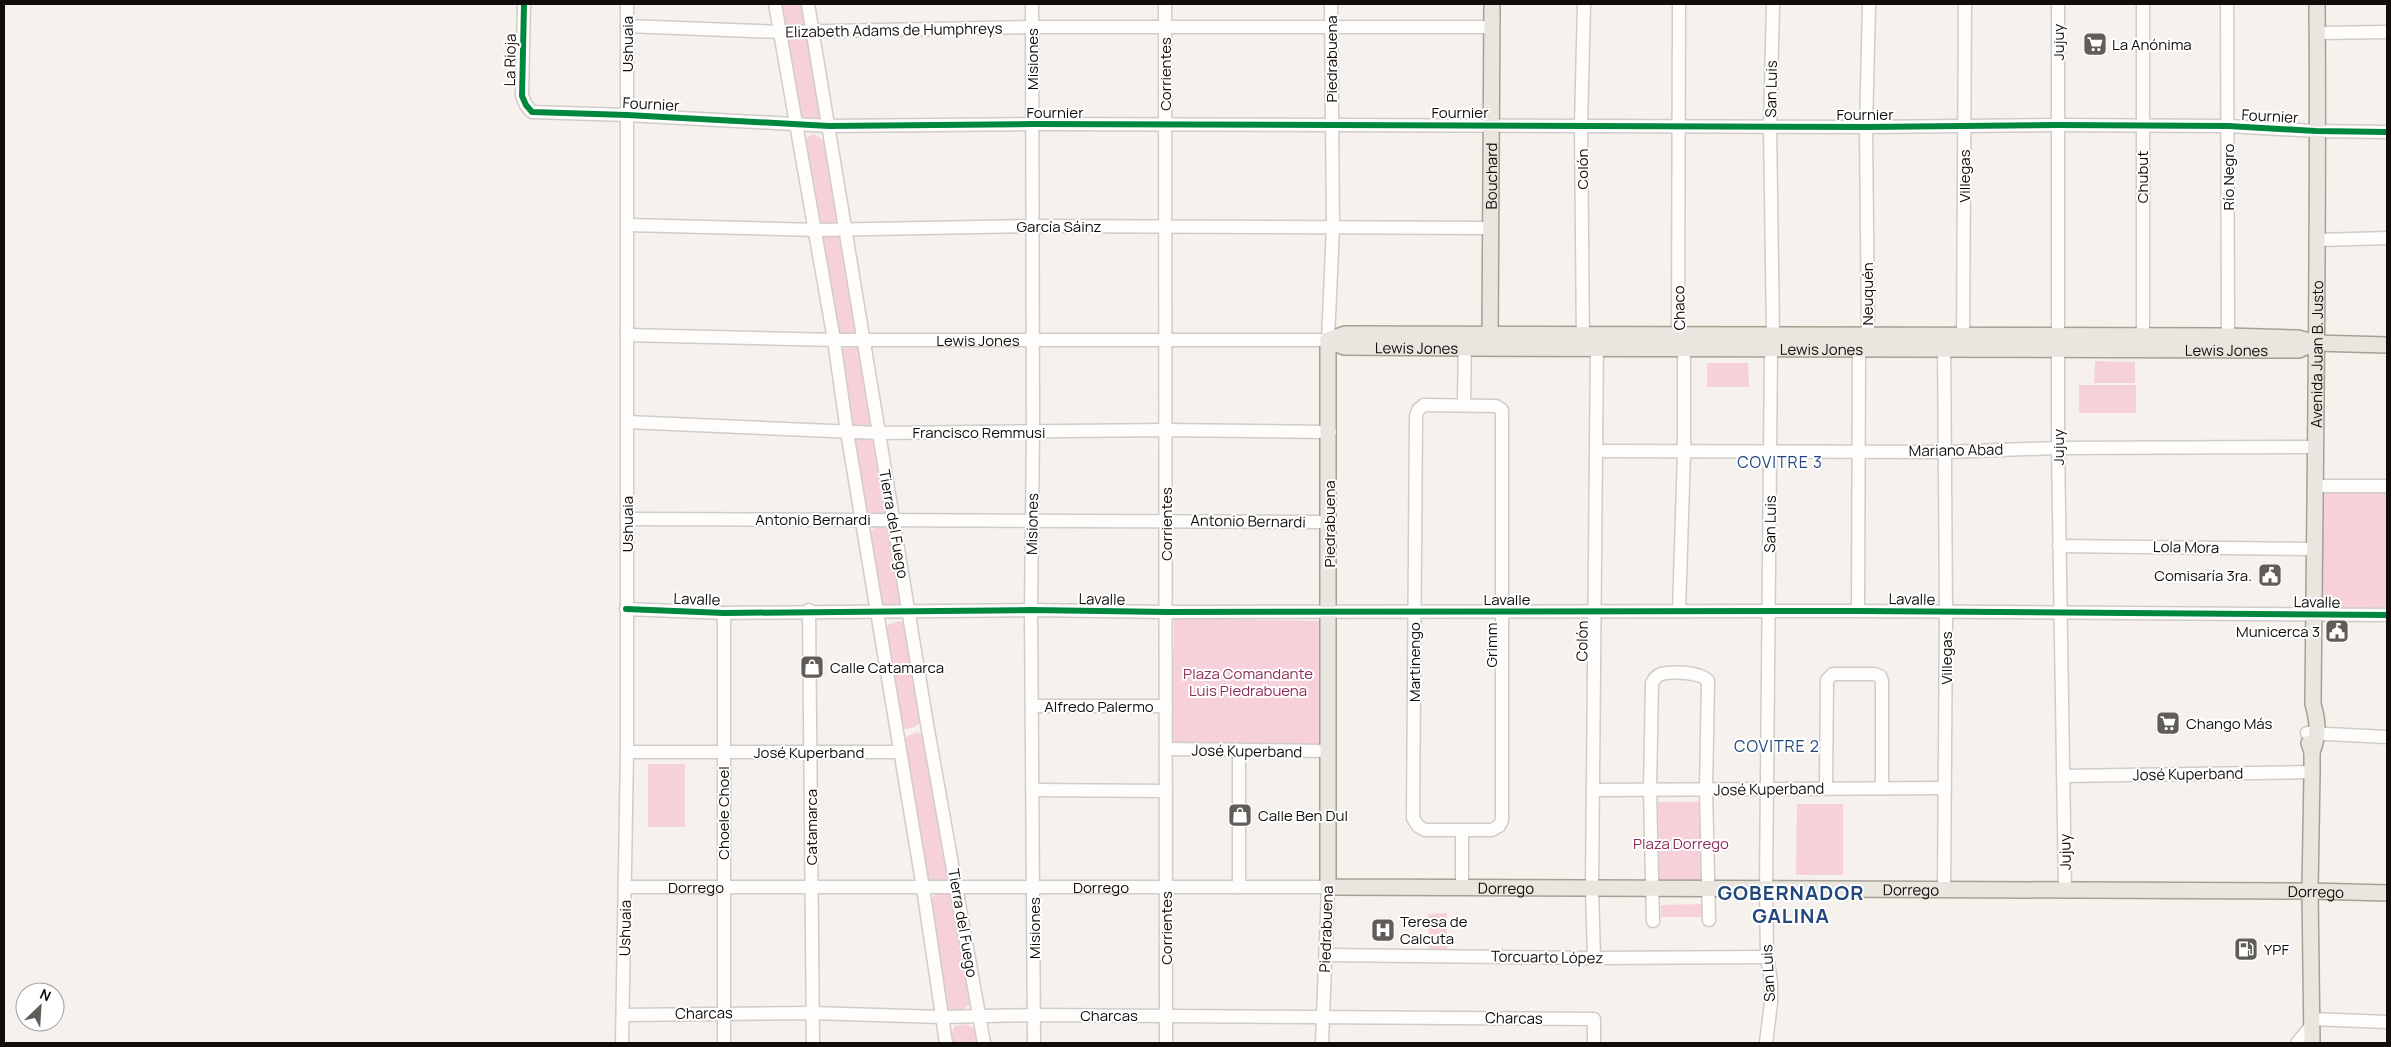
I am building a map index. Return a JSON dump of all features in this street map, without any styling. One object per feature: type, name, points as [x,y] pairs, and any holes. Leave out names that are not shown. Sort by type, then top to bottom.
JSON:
[{"type":"main road","name":"Bouchard","points":[[1490,340],[1492,4]]},
{"type":"main road","name":"Avenida Juan B. Justo","points":[[2312,1043],[2310,891],[2312,734],[2307,716],[2313,704],[2315,344],[2318,240],[2316,131],[2317,4]]},
{"type":"main road","name":"Lewis Jones","points":[[1328,340],[1345,334],[1465,341],[1772,341],[1868,334],[1944,342]]},
{"type":"main road","name":"Lewis Jones","points":[[1772,341],[1859,349],[1944,342],[2228,343],[2298,338],[2315,344],[2387,346]]},
{"type":"main road","name":"Piedrabuena","points":[[1328,340],[1330,432],[1328,522],[1328,887]]},
{"type":"main road","name":"Dorrego","points":[[1328,887],[2310,891],[2387,893]]},
{"type":"street","name":"La Rioja","points":[[524,4],[522,96],[526,106],[532,112]]},
{"type":"street","name":"Ushuaia","points":[[622,1043],[627,752],[627,4]]},
{"type":"street","name":"Tierra del Fuego","points":[[775,4],[816,230],[847,432],[923,888],[946,1043]]},
{"type":"street","name":"Tierra del Fuego","points":[[808,4],[814,31],[844,230],[864,340],[878,433],[984,1043]]},
{"type":"street","name":"Misiones","points":[[1032,4],[1033,432],[1031,610],[1034,1043]]},
{"type":"street","name":"Corrientes","points":[[1165,4],[1166,1043]]},
{"type":"street","name":"Piedrabuena","points":[[1328,340],[1333,228],[1331,4]]},
{"type":"street","name":"Colón","points":[[1584,4],[1581,124],[1590,341],[1597,451],[1592,888],[1594,958]]},
{"type":"street","name":"Chaco","points":[[1679,4],[1681,341],[1684,452],[1679,611]]},
{"type":"street","name":"San Luis","points":[[1766,1043],[1771,1003],[1771,982],[1767,957],[1766,889],[1772,341],[1770,125],[1773,4]]},
{"type":"street","name":"Neuquén","points":[[1859,349],[1868,334],[1866,127],[1869,4]]},
{"type":"street","name":"Villegas","points":[[1963,342],[1965,4]]},
{"type":"street","name":"Jujuy","points":[[2058,4],[2058,448],[2066,890]]},
{"type":"street","name":"Chubut","points":[[2143,4],[2143,343]]},
{"type":"street","name":"Río Negro","points":[[2227,4],[2228,343]]},
{"type":"street","name":"Elizabeth Adams de Humphreys","points":[[627,26],[780,32],[1032,26],[1492,27]]},
{"type":"street","points":[[2318,33],[2387,32]]},
{"type":"street","name":"Fournier","points":[[532,112],[626,115],[796,126],[1581,124],[1866,127],[2058,125],[2228,126],[2316,131],[2387,132]]},
{"type":"street","name":"García Sáinz","points":[[628,225],[816,230],[1032,226],[1490,228]]},
{"type":"street","points":[[2318,240],[2387,238]]},
{"type":"street","name":"Lewis Jones","points":[[627,335],[834,340],[1328,340]]},
{"type":"street","points":[[1464,405],[1465,341]]},
{"type":"street","name":"Villegas","points":[[1944,342],[1946,612],[1944,890]]},
{"type":"street","points":[[1858,611],[1859,349]]},
{"type":"street","name":"Martinengo","points":[[1462,832],[1424,830],[1418,826],[1413,818],[1416,416],[1418,410],[1424,405],[1464,405]]},
{"type":"street","name":"Grimm","points":[[1462,832],[1492,830],[1499,826],[1502,820],[1503,612],[1502,410],[1496,406],[1464,405]]},
{"type":"street","name":"Francisco Remmusi","points":[[628,422],[878,433],[1166,430],[1330,432]]},
{"type":"street","name":"Mariano Abad","points":[[1597,451],[1945,452],[2058,448],[2314,447]]},
{"type":"street","points":[[2314,486],[2387,486]]},
{"type":"street","name":"Antonio Bernardi","points":[[627,519],[1328,522]]},
{"type":"street","name":"Lola Mora","points":[[2059,546],[2314,549]]},
{"type":"street","name":"Lavalle","points":[[626,609],[724,612],[809,610],[878,613],[1031,610],[1328,613],[1858,611],[2387,615]]},
{"type":"street","name":"Catamarca","points":[[809,610],[813,1043]]},
{"type":"street","name":"Choele Choel","points":[[724,612],[722,752],[724,1043]]},
{"type":"street","points":[[1653,921],[1650,790],[1652,683],[1661,674],[1698,674],[1704,676],[1708,681],[1706,789],[1709,920]]},
{"type":"street","points":[[1826,788],[1827,680],[1833,674],[1874,674],[1880,676],[1882,680],[1882,787]]},
{"type":"street","name":"Alfredo Palermo","points":[[1032,706],[1166,706]]},
{"type":"street","points":[[2312,734],[2387,737]]},
{"type":"street","name":"José Kuperband","points":[[1166,750],[1239,752],[1328,751]]},
{"type":"street","name":"José Kuperband","points":[[627,752],[900,752]]},
{"type":"street","points":[[1239,752],[1239,887]]},
{"type":"street","name":"José Kuperband","points":[[2063,776],[2312,772]]},
{"type":"street","name":"José Kuperband","points":[[1593,790],[1945,788]]},
{"type":"street","points":[[1033,790],[1166,791]]},
{"type":"street","points":[[1462,832],[1462,888]]},
{"type":"street","name":"Dorrego","points":[[626,886],[723,888],[1328,887]]},
{"type":"street","name":"Piedrabuena","points":[[1322,1043],[1321,1016],[1327,955],[1328,887]]},
{"type":"street","name":"Torcuarto López","points":[[1327,955],[1594,958],[1767,957]]},
{"type":"street","name":"Charcas","points":[[623,1015],[812,1013],[942,1017],[1034,1014],[1594,1019],[1594,1043]]},
{"type":"street","points":[[2297,1043],[2312,1022],[2387,1022]]},
{"type":"green space","points":[[782,4],[803,4],[805,24],[803,27],[788,27]]},
{"type":"green space","points":[[789,36],[809,37],[823,123],[804,121],[800,118],[787,39]]},
{"type":"green space","points":[[813,134],[825,143],[837,219],[833,226],[819,224],[803,139]]},
{"type":"green space","points":[[823,233],[837,234],[840,237],[857,328],[853,334],[845,335],[836,328],[820,237]]},
{"type":"green space","points":[[842,348],[861,348],[873,428],[853,426],[851,422],[840,350]]},
{"type":"green space","points":[[2095,361],[2135,362],[2135,383],[2094,383]]},
{"type":"green space","points":[[1707,363],[1748,363],[1749,387],[1707,387]]},
{"type":"green space","points":[[2079,385],[2136,385],[2136,413],[2079,413]]},
{"type":"green space","points":[[854,437],[873,440],[888,516],[866,515]]},
{"type":"green space","points":[[2323,491],[2387,491],[2387,608],[2323,608]]},
{"type":"green space","points":[[876,526],[887,526],[890,530],[903,606],[884,609],[880,603],[870,532]]},
{"type":"green space","name":"Plaza Comandante Luis Piedrabuena","points":[[1174,618],[1323,621],[1322,746],[1172,743]]},
{"type":"green space","points":[[899,621],[906,625],[921,720],[916,726],[906,729],[900,726],[886,630],[888,625]]},
{"type":"green space","points":[[917,732],[924,736],[948,879],[948,885],[941,887],[929,880],[925,875],[902,739]]},
{"type":"green space","points":[[648,764],[685,764],[685,827],[648,827]]},
{"type":"green space","name":"Plaza Dorrego","points":[[1658,802],[1702,802],[1703,884],[1659,884]]},
{"type":"green space","points":[[1797,804],[1843,804],[1843,875],[1796,875]]},
{"type":"green space","points":[[935,894],[948,894],[953,898],[971,999],[970,1004],[962,1011],[949,1009],[946,1004],[929,903]]},
{"type":"green space","points":[[1705,904],[1706,917],[1661,917],[1661,905]]},
{"type":"green space","points":[[1447,913],[1447,949],[1429,949],[1428,914]]},
{"type":"green space","points":[[966,1024],[976,1029],[978,1043],[953,1043],[952,1032],[955,1026]]},
{"type":"cycle path","points":[[524,4],[522,96],[532,112],[829,126],[1032,124],[1866,127],[2058,125],[2228,126],[2316,131],[2387,132]]},
{"type":"cycle path","points":[[626,609],[724,613],[1031,610],[1167,612],[1858,611],[2387,615]]},
{"type":"place","name":"La Anónima","points":[[2095,44]]},
{"type":"place","name":"Comisaría 3ra.","points":[[2270,575]]},
{"type":"place","name":"Municerca 3","points":[[2337,631]]},
{"type":"place","name":"Calle Catamarca","points":[[812,667]]},
{"type":"place","name":"Chango Más","points":[[2168,723]]},
{"type":"place","name":"Calle Ben Dul","points":[[1240,815]]},
{"type":"place","name":"Teresa de Calcuta","points":[[1383,930]]},
{"type":"place","name":"YPF","points":[[2246,949]]},
{"type":"district","name":"COVITRE 3","points":[[1780,462]]},
{"type":"district","name":"COVITRE 2","points":[[1777,746]]},
{"type":"district","name":"GOBERNADOR GALINA","points":[[1791,904]]}]
